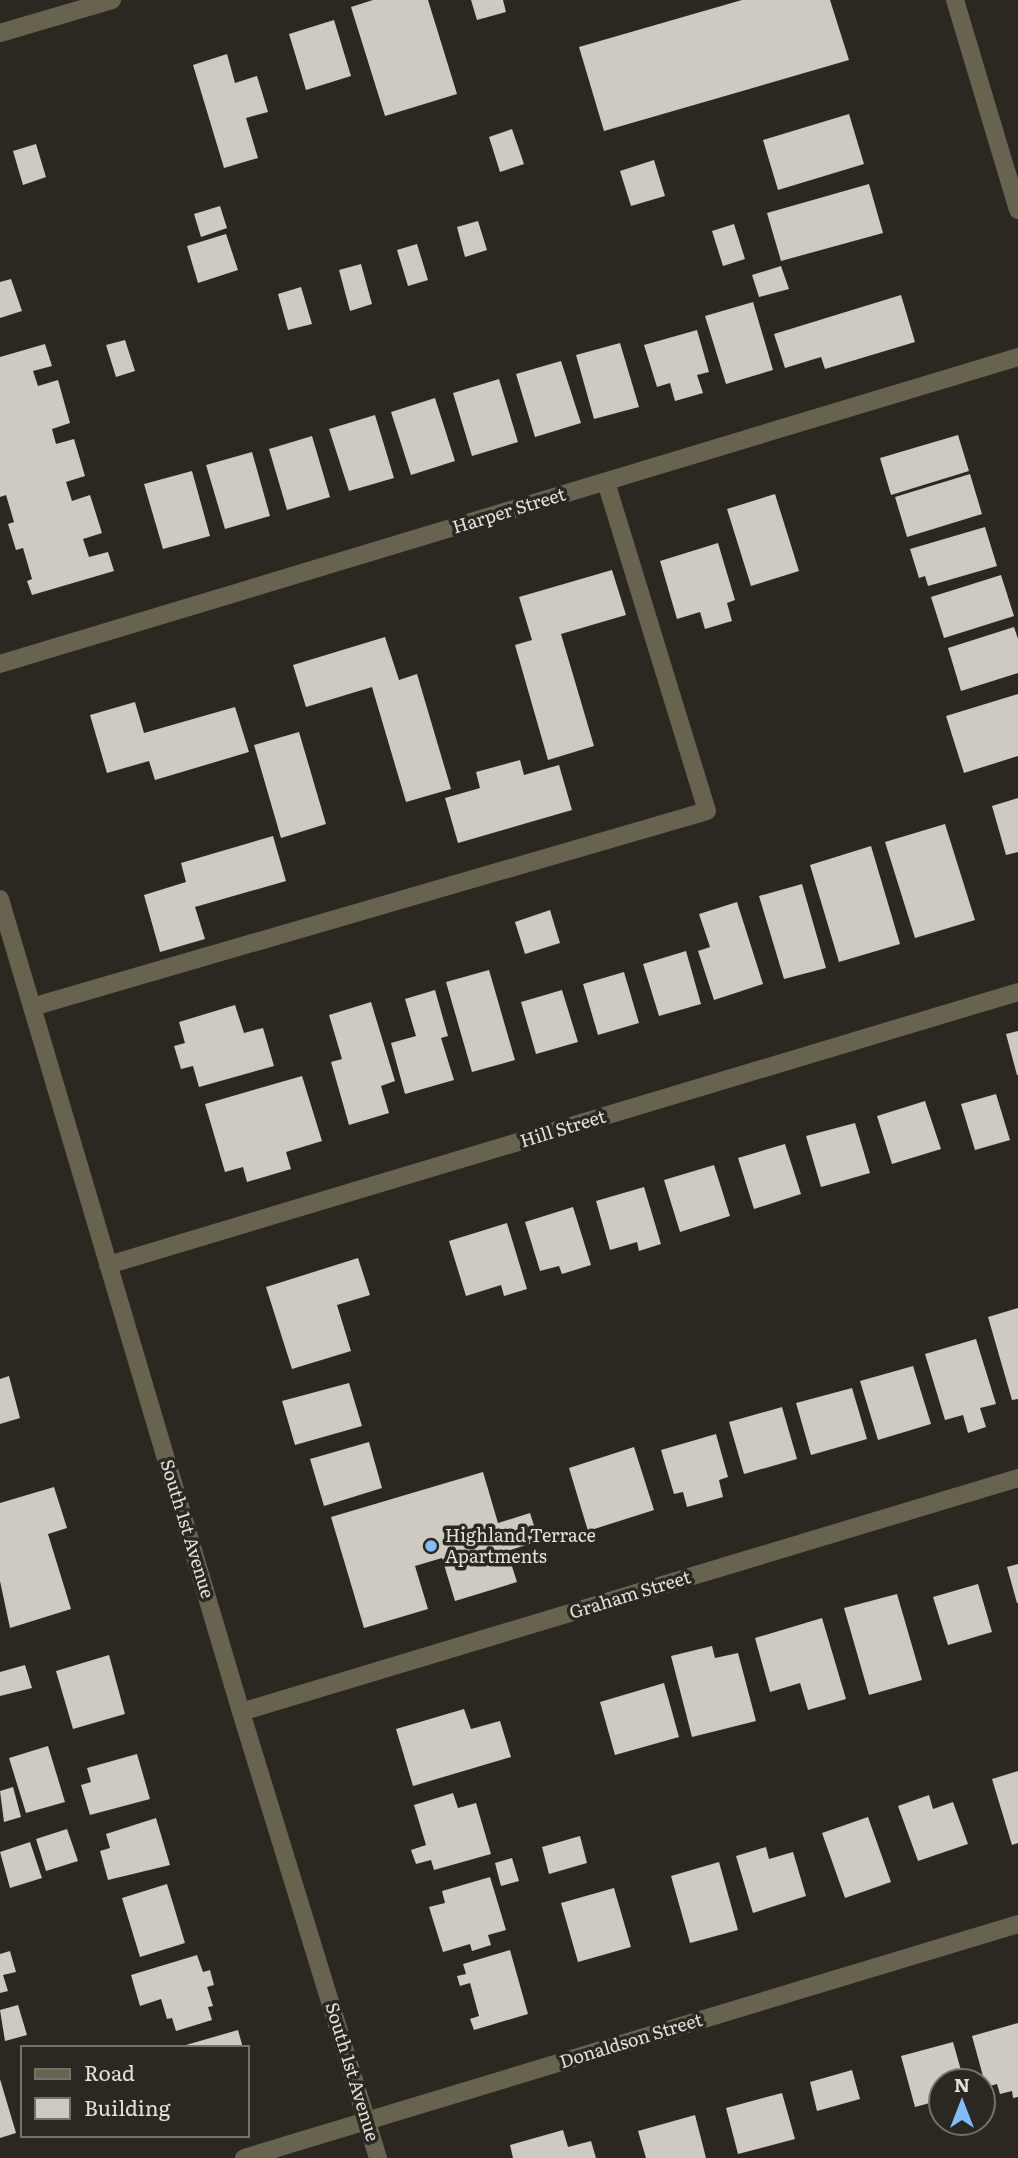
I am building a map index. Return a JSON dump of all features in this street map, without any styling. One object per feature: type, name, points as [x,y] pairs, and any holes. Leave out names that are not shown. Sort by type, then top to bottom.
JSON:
[{"type":"street","points":[[0,33],[112,0]]},
{"type":"street","points":[[955,0],[1018,210]]},
{"type":"street","name":"Harper Street","points":[[0,664],[1018,357]]},
{"type":"street","points":[[32,1007],[707,811],[606,482]]},
{"type":"street","name":"South 1st Avenue","points":[[0,899],[241,1712],[378,2158]]},
{"type":"street","name":"Hill Street","points":[[108,1265],[1018,992]]},
{"type":"street","name":"Graham Street","points":[[241,1712],[1018,1478]]},
{"type":"street","name":"Donaldson Street","points":[[244,2158],[1018,1924]]},
{"type":"building","points":[[373,0],[428,0],[457,94],[385,116],[351,7]]},
{"type":"building","points":[[471,0],[503,0],[506,12],[477,20]]},
{"type":"building","points":[[742,0],[830,0],[849,60],[604,131],[579,47]]},
{"type":"building","points":[[334,20],[351,76],[306,90],[289,34]]},
{"type":"building","points":[[227,54],[235,83],[257,76],[268,112],[246,118],[258,158],[224,168],[193,65]]},
{"type":"building","points":[[849,114],[864,164],[778,190],[763,140]]},
{"type":"building","points":[[512,129],[524,164],[500,172],[489,137]]},
{"type":"building","points":[[36,144],[46,177],[23,185],[13,151]]},
{"type":"building","points":[[654,160],[665,196],[631,206],[620,171]]},
{"type":"building","points":[[869,184],[883,233],[781,261],[767,213]]},
{"type":"building","points":[[220,206],[227,228],[201,237],[194,214]]},
{"type":"building","points":[[478,221],[487,250],[465,257],[457,227]]},
{"type":"building","points":[[734,224],[745,259],[723,266],[712,231]]},
{"type":"building","points":[[226,234],[238,270],[198,283],[187,246]]},
{"type":"building","points":[[417,244],[428,280],[408,286],[397,250]]},
{"type":"building","points":[[361,264],[372,304],[350,311],[339,270]]},
{"type":"building","points":[[781,266],[789,289],[759,297],[752,275]]},
{"type":"building","points":[[11,279],[22,311],[0,318],[0,282]]},
{"type":"building","points":[[301,287],[312,324],[288,330],[278,294]]},
{"type":"building","points":[[901,295],[915,342],[825,369],[821,357],[785,368],[774,334]]},
{"type":"building","points":[[753,302],[773,370],[726,384],[705,316]]},
{"type":"building","points":[[697,330],[709,372],[697,375],[703,393],[675,401],[670,383],[657,387],[644,345]]},
{"type":"building","points":[[125,340],[135,371],[116,377],[106,345]]},
{"type":"building","points":[[620,343],[639,407],[594,419],[576,355]]},
{"type":"building","points":[[45,344],[52,366],[33,371],[38,386],[58,380],[70,423],[52,429],[56,444],[74,439],[85,476],[66,482],[72,501],[90,495],[102,533],[83,539],[89,557],[108,552],[114,571],[32,595],[27,581],[32,579],[23,548],[16,550],[8,524],[14,522],[6,495],[0,497],[0,357]]},
{"type":"building","points":[[561,361],[581,423],[535,437],[516,374]]},
{"type":"building","points":[[499,379],[518,442],[472,456],[453,393]]},
{"type":"building","points":[[435,398],[455,461],[411,475],[391,412]]},
{"type":"building","points":[[375,415],[394,478],[349,491],[329,429]]},
{"type":"building","points":[[958,435],[969,471],[891,495],[880,458]]},
{"type":"building","points":[[312,436],[330,497],[287,510],[269,449]]},
{"type":"building","points":[[252,452],[270,516],[225,529],[206,465]]},
{"type":"building","points":[[192,471],[210,536],[163,549],[144,484]]},
{"type":"building","points":[[970,474],[982,514],[907,537],[895,497]]},
{"type":"building","points":[[775,494],[799,571],[751,586],[727,509]]},
{"type":"building","points":[[985,527],[997,566],[928,586],[925,576],[919,578],[910,549]]},
{"type":"building","points":[[718,543],[735,600],[727,603],[732,621],[705,629],[700,612],[677,619],[660,561]]},
{"type":"building","points":[[612,570],[626,615],[561,634],[594,746],[548,760],[515,645],[532,640],[519,597]]},
{"type":"building","points":[[1001,575],[1014,616],[944,638],[931,597]]},
{"type":"building","points":[[1014,627],[1018,639],[1018,673],[961,691],[948,648]]},
{"type":"building","points":[[385,637],[399,680],[417,674],[451,789],[406,802],[372,687],[306,707],[293,665]]},
{"type":"building","points":[[1018,694],[1018,756],[964,773],[946,716]]},
{"type":"building","points":[[135,702],[144,733],[235,707],[249,752],[155,780],[149,761],[107,773],[90,715]]},
{"type":"building","points":[[299,732],[326,824],[281,838],[254,745]]},
{"type":"building","points":[[520,760],[524,775],[559,765],[572,810],[458,843],[445,798],[480,788],[476,772]]},
{"type":"building","points":[[1018,798],[1018,852],[1006,855],[992,806]]},
{"type":"building","points":[[945,824],[975,920],[915,938],[885,842]]},
{"type":"building","points":[[273,836],[286,881],[195,907],[205,939],[160,952],[144,895],[186,882],[181,863]]},
{"type":"building","points":[[871,846],[900,944],[839,962],[810,865]]},
{"type":"building","points":[[802,884],[826,968],[784,979],[759,896]]},
{"type":"building","points":[[737,902],[763,984],[714,1000],[698,951],[710,947],[699,914]]},
{"type":"building","points":[[550,910],[560,943],[525,954],[515,922]]},
{"type":"building","points":[[686,951],[701,1004],[659,1016],[643,964]]},
{"type":"building","points":[[489,970],[515,1060],[472,1072],[446,982]]},
{"type":"building","points":[[624,972],[639,1023],[598,1035],[583,984]]},
{"type":"building","points":[[435,990],[448,1036],[441,1038],[454,1080],[405,1094],[391,1043],[416,1036],[405,999]]},
{"type":"building","points":[[562,990],[578,1042],[536,1054],[521,1002]]},
{"type":"building","points":[[371,1002],[395,1081],[381,1086],[389,1113],[349,1125],[331,1062],[342,1059],[329,1015]]},
{"type":"building","points":[[235,1005],[244,1033],[263,1028],[274,1066],[199,1087],[193,1066],[181,1069],[174,1046],[185,1043],[179,1022]]},
{"type":"building","points":[[1018,1031],[1018,1075],[1017,1075],[1006,1034]]},
{"type":"building","points":[[302,1076],[322,1141],[286,1152],[291,1169],[247,1182],[243,1167],[225,1172],[205,1104]]},
{"type":"building","points":[[996,1094],[1010,1140],[975,1150],[961,1104]]},
{"type":"building","points":[[925,1101],[941,1149],[892,1164],[877,1116]]},
{"type":"building","points":[[855,1123],[870,1173],[821,1187],[806,1136]]},
{"type":"building","points":[[785,1144],[801,1194],[754,1209],[738,1158]]},
{"type":"building","points":[[714,1165],[730,1216],[680,1232],[664,1180]]},
{"type":"building","points":[[644,1187],[661,1244],[639,1251],[637,1242],[610,1250],[596,1201]]},
{"type":"building","points":[[573,1207],[591,1265],[562,1274],[559,1266],[540,1271],[525,1222]]},
{"type":"building","points":[[507,1223],[527,1289],[504,1296],[501,1285],[466,1296],[449,1241]]},
{"type":"building","points":[[358,1258],[370,1295],[337,1305],[351,1351],[292,1369],[266,1287]]},
{"type":"building","points":[[1018,1308],[1018,1399],[1012,1400],[988,1317]]},
{"type":"building","points":[[976,1339],[996,1404],[980,1408],[986,1427],[968,1433],[963,1415],[945,1420],[925,1354]]},
{"type":"building","points":[[913,1366],[931,1424],[878,1440],[860,1381]]},
{"type":"building","points":[[9,1376],[20,1418],[0,1424],[0,1379]]},
{"type":"building","points":[[349,1383],[362,1426],[295,1445],[282,1401]]},
{"type":"building","points":[[852,1388],[867,1439],[811,1455],[796,1403]]},
{"type":"building","points":[[782,1407],[797,1459],[744,1474],[729,1422]]},
{"type":"building","points":[[716,1434],[728,1477],[719,1480],[723,1497],[687,1507],[683,1492],[674,1494],[661,1450]]},
{"type":"building","points":[[369,1442],[382,1488],[324,1506],[310,1459]]},
{"type":"building","points":[[634,1447],[654,1510],[588,1531],[569,1468]]},
{"type":"building","name":"Highland Terrace Apartments","points":[[483,1472],[498,1523],[530,1513],[539,1541],[507,1551],[517,1582],[455,1601],[442,1558],[415,1566],[428,1609],[364,1628],[331,1517]]},
{"type":"building","points":[[54,1487],[67,1528],[48,1534],[71,1609],[10,1628],[0,1581],[0,1503]]},
{"type":"building","points":[[1018,1564],[1018,1603],[1017,1603],[1007,1567]]},
{"type":"building","points":[[978,1584],[992,1632],[948,1645],[933,1597]]},
{"type":"building","points":[[897,1594],[922,1680],[869,1695],[844,1608]]},
{"type":"building","points":[[822,1618],[846,1699],[808,1710],[800,1683],[770,1692],[755,1638]]},
{"type":"building","points":[[712,1646],[715,1658],[738,1653],[756,1721],[692,1737],[671,1656]]},
{"type":"building","points":[[109,1655],[125,1714],[73,1729],[56,1671]]},
{"type":"building","points":[[25,1665],[32,1688],[0,1696],[0,1672]]},
{"type":"building","points":[[664,1683],[679,1737],[615,1755],[600,1702]]},
{"type":"building","points":[[464,1709],[471,1729],[500,1721],[511,1757],[413,1786],[396,1729]]},
{"type":"building","points":[[48,1746],[65,1802],[26,1813],[9,1758]]},
{"type":"building","points":[[137,1754],[150,1799],[90,1815],[81,1785],[91,1782],[87,1768]]},
{"type":"building","points":[[1018,1771],[1018,1843],[1012,1845],[992,1779]]},
{"type":"building","points":[[13,1787],[21,1817],[4,1822],[0,1791]]},
{"type":"building","points":[[453,1793],[458,1808],[476,1803],[491,1854],[434,1870],[431,1860],[416,1864],[411,1850],[426,1845],[414,1805]]},
{"type":"building","points":[[929,1795],[933,1809],[953,1802],[968,1844],[918,1861],[898,1806]]},
{"type":"building","points":[[868,1817],[891,1882],[845,1898],[822,1833]]},
{"type":"building","points":[[156,1818],[170,1865],[108,1880],[100,1851],[110,1848],[106,1834]]},
{"type":"building","points":[[67,1829],[78,1861],[46,1871],[36,1839]]},
{"type":"building","points":[[580,1836],[587,1863],[549,1874],[542,1847]]},
{"type":"building","points":[[30,1842],[42,1878],[10,1888],[0,1852]]},
{"type":"building","points":[[766,1847],[769,1859],[793,1852],[806,1896],[753,1913],[736,1856]]},
{"type":"building","points":[[512,1858],[519,1881],[501,1886],[495,1863]]},
{"type":"building","points":[[719,1862],[738,1930],[690,1943],[671,1876]]},
{"type":"building","points":[[490,1877],[506,1930],[488,1935],[491,1945],[472,1951],[470,1944],[443,1952],[429,1907],[445,1903],[442,1891]]},
{"type":"building","points":[[167,1884],[185,1943],[140,1957],[122,1898]]},
{"type":"building","points":[[614,1888],[631,1947],[578,1962],[561,1903]]},
{"type":"building","points":[[510,1950],[528,2014],[474,2030],[470,2019],[479,2016],[470,1983],[460,1986],[457,1976],[466,1974],[463,1964]]},
{"type":"building","points":[[10,1951],[16,1972],[3,1975],[8,1991],[0,1993],[0,1954]]},
{"type":"building","points":[[197,1955],[203,1972],[210,1970],[214,1985],[207,1987],[213,2006],[208,2007],[212,2020],[176,2031],[172,2018],[167,2019],[161,1999],[140,2006],[131,1975]]},
{"type":"building","points":[[18,2005],[27,2035],[5,2041],[0,2010]]},
{"type":"building","points":[[1018,2023],[1018,2097],[1013,2098],[1012,2091],[1000,2094],[997,2067],[981,2067],[972,2036]]},
{"type":"building","points":[[238,2030],[242,2046],[182,2046]]},
{"type":"building","points":[[953,2042],[960,2067],[927,2067],[927,2104],[915,2107],[901,2056]]},
{"type":"building","points":[[852,2070],[860,2099],[817,2111],[810,2082]]},
{"type":"building","points":[[0,2079],[16,2133],[0,2138]]},
{"type":"building","points":[[782,2093],[795,2139],[738,2154],[726,2108]]},
{"type":"building","points":[[695,2115],[706,2158],[646,2158],[638,2131]]},
{"type":"building","points":[[563,2130],[568,2147],[591,2141],[596,2158],[513,2158],[510,2145]]},
{"type":"place","name":"Highland Terrace Apartments","points":[[431,1546]]}]
